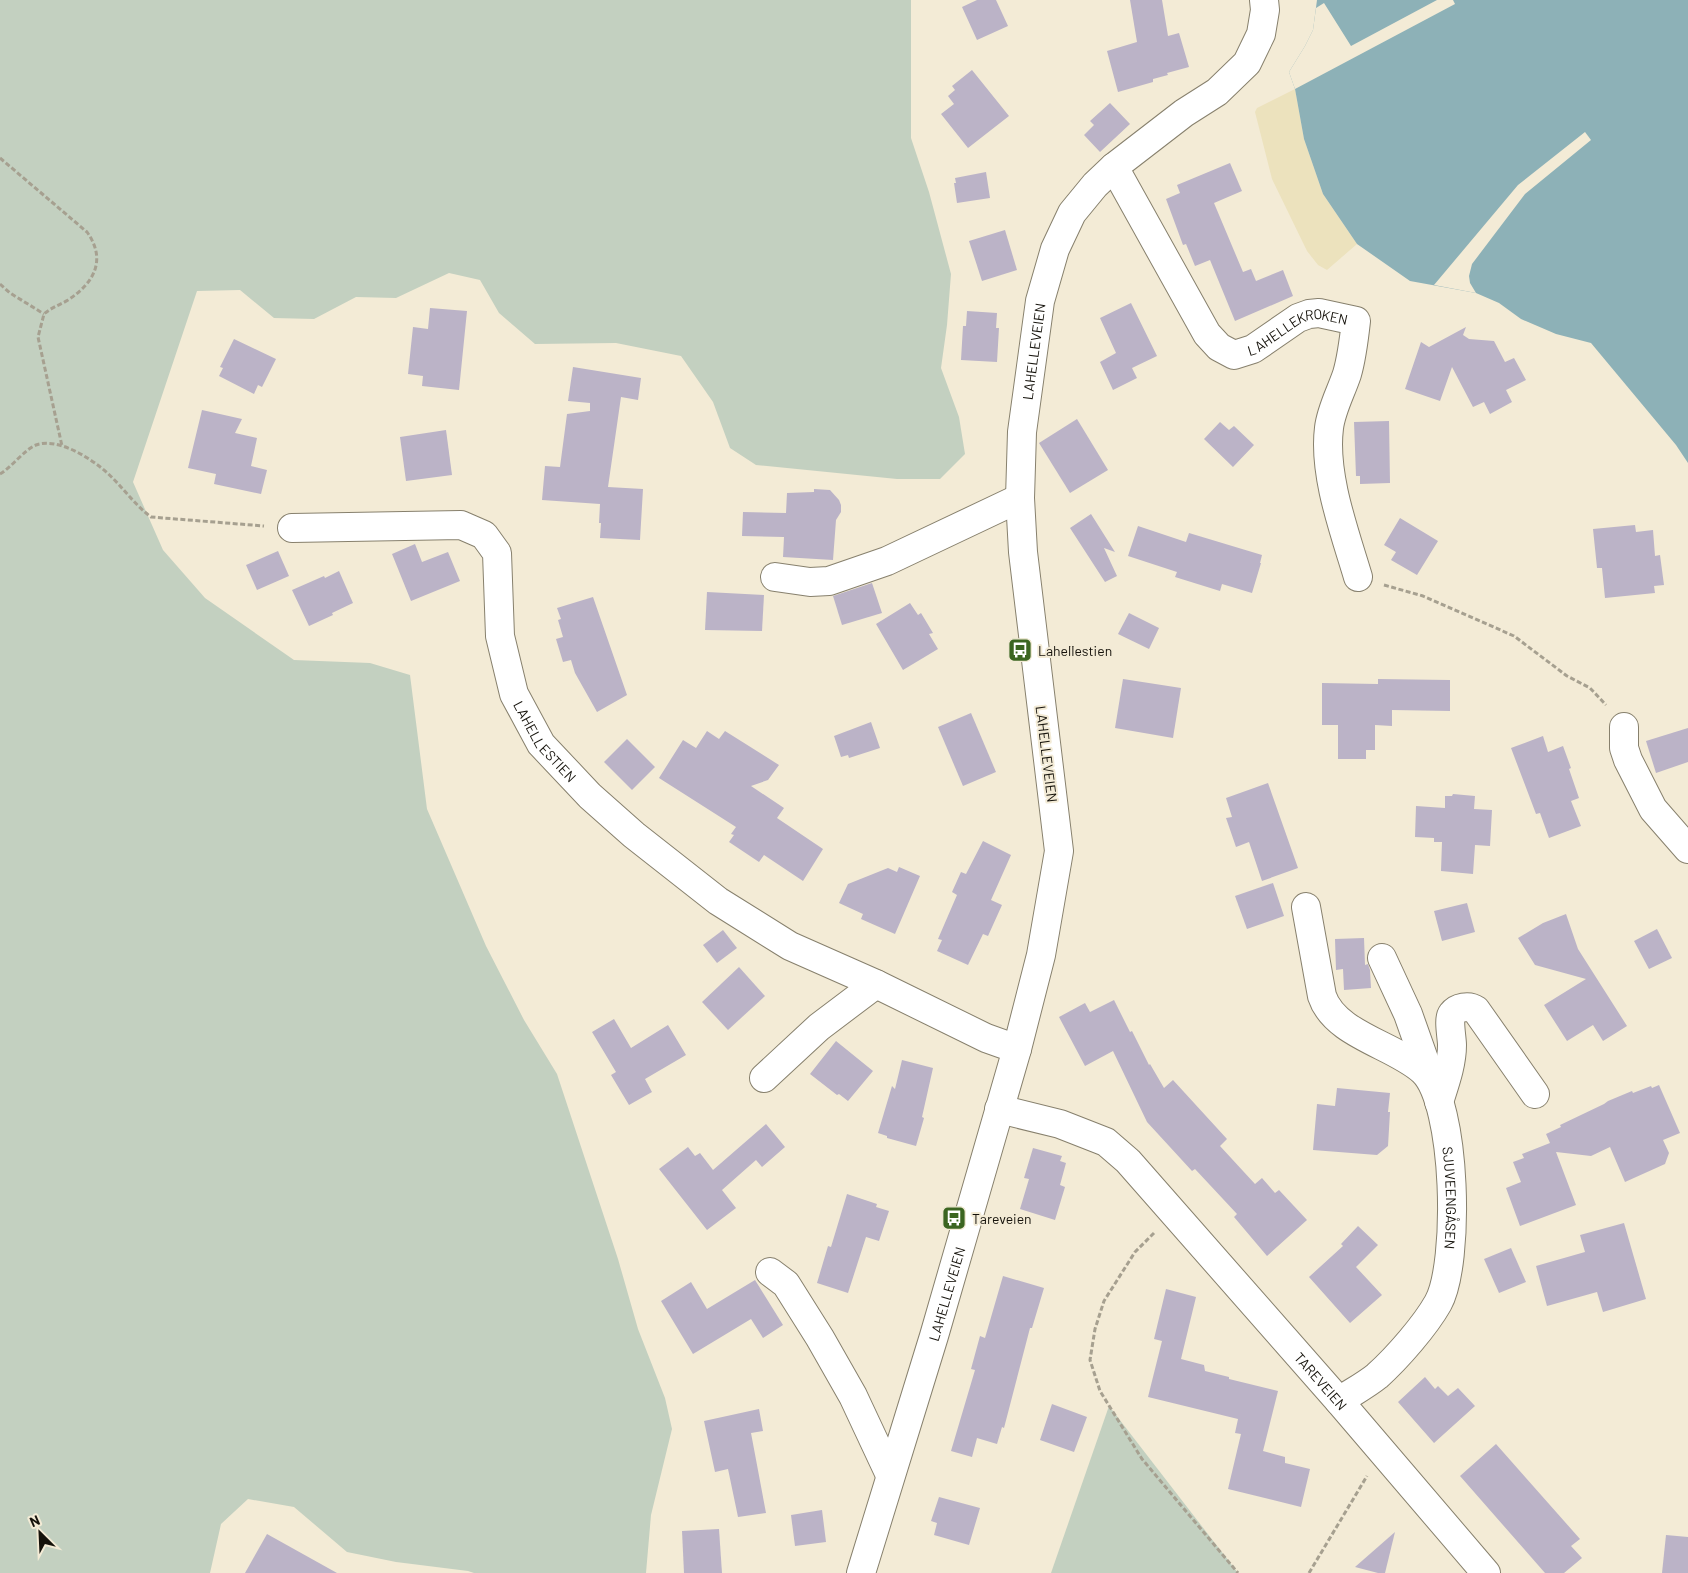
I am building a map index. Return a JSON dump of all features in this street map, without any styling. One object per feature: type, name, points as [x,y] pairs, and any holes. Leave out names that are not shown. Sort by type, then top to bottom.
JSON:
[{"type":"street","name":"LAHELLEVEIEN","points":[[861,1573],[934,1336],[1017,1049],[1042,955],[1059,852],[1024,562],[1020,498],[1022,432],[1040,301],[1055,249],[1072,213],[1095,185],[1114,167],[1184,113],[1217,92],[1247,63],[1261,34],[1265,10],[1264,0]]},
{"type":"street","name":"LAHELLEKROKEN","points":[[1114,167],[1207,334],[1219,347],[1234,355],[1253,349],[1298,318],[1309,314],[1320,313],[1356,321],[1348,372],[1330,421],[1329,430],[1332,482],[1337,508],[1358,578]]},
{"type":"street","points":[[775,577],[810,582],[829,580],[887,561],[1020,498]]},
{"type":"street","name":"LAHELLESTIEN","points":[[292,528],[461,525],[484,535],[496,553],[500,636],[514,694],[541,744],[590,796],[634,835],[718,901],[790,946],[876,984],[986,1038],[1017,1049]]},
{"type":"street","points":[[1624,727],[1624,748],[1628,760],[1654,809],[1688,849]]},
{"type":"street","name":"SJUVEENGÅSEN","points":[[1306,907],[1324,1004],[1335,1017],[1356,1032],[1390,1050],[1423,1071],[1431,1082],[1439,1102]]},
{"type":"street","name":"SJUVEENGÅSEN","points":[[1339,1401],[1376,1376],[1427,1320],[1444,1290],[1448,1268],[1452,1186],[1445,1125],[1439,1102],[1408,1014],[1382,958]]},
{"type":"street","points":[[764,1078],[819,1027],[876,984]]},
{"type":"street","points":[[1439,1102],[1449,1067],[1452,1046],[1450,1017],[1458,1009],[1468,1007],[1474,1008],[1479,1013],[1535,1094]]},
{"type":"street","name":"TAREVEIEN","points":[[1000,1109],[1060,1124],[1106,1142],[1128,1161],[1339,1401],[1486,1573]]},
{"type":"street","points":[[770,1272],[786,1284],[820,1338],[853,1396],[890,1475]]},
{"type":"path","points":[[0,158],[87,232],[96,248],[98,259],[96,270],[89,280],[68,300],[44,314],[38,337],[62,446]]},
{"type":"path","points":[[0,284],[10,293],[44,314]]},
{"type":"path","points":[[0,474],[34,446],[45,443],[62,446],[100,467],[151,517],[292,528]]},
{"type":"path","points":[[1358,578],[1423,596],[1514,636],[1567,676],[1598,694],[1624,727]]},
{"type":"path","points":[[1174,1213],[1135,1252],[1104,1301],[1095,1329],[1090,1360],[1100,1391],[1142,1459],[1238,1573]]},
{"type":"path","points":[[1309,1573],[1373,1467],[1386,1457]]},
{"type":"green space","points":[[0,0],[911,0],[911,138],[929,192],[951,274],[941,368],[959,417],[965,454],[940,479],[897,479],[756,465],[730,448],[713,402],[681,356],[616,343],[535,344],[499,313],[480,280],[449,273],[396,298],[356,297],[314,319],[274,318],[240,290],[197,291],[133,482],[163,550],[205,598],[294,660],[370,663],[410,675],[427,809],[486,946],[524,1020],[557,1074],[618,1259],[638,1329],[665,1398],[672,1429],[651,1515],[646,1573],[474,1573],[396,1562],[347,1552],[294,1507],[248,1499],[221,1524],[210,1573],[0,1573]]},
{"type":"green space","points":[[1109,1406],[1238,1573],[1051,1573]]},
{"type":"sand","points":[[1295,89],[1304,139],[1323,194],[1357,244],[1327,270],[1318,265],[1307,251],[1272,179],[1255,112],[1257,108]]},
{"type":"water","points":[[1317,0],[1688,0],[1688,463],[1676,445],[1591,343],[1556,334],[1521,319],[1499,303],[1476,293],[1410,281],[1357,244],[1323,194],[1304,139],[1295,89],[1289,72],[1313,30]]},
{"type":"pier","points":[[1437,0],[1453,0],[1455,4],[1295,89],[1289,72],[1313,30],[1316,8],[1324,3],[1351,46]]},
{"type":"pier","points":[[1585,132],[1591,140],[1525,194],[1472,264],[1469,276],[1470,283],[1476,293],[1434,285],[1518,185]]},
{"type":"building","points":[[977,0],[996,0],[1008,26],[977,40],[962,7]]},
{"type":"building","points":[[1130,0],[1162,0],[1168,36],[1179,33],[1189,67],[1167,73],[1168,75],[1153,79],[1153,82],[1118,92],[1107,51],[1137,42]]},
{"type":"building","points":[[972,70],[1009,116],[968,148],[941,114],[954,104],[948,96],[955,90],[952,86]]},
{"type":"building","points":[[1110,103],[1130,124],[1100,152],[1084,135],[1094,125],[1090,121]]},
{"type":"building","points":[[1230,163],[1242,191],[1214,203],[1243,272],[1251,269],[1256,281],[1283,270],[1293,296],[1235,321],[1210,260],[1195,266],[1186,244],[1183,245],[1166,199],[1180,193],[1177,185]]},
{"type":"building","points":[[986,172],[990,198],[957,203],[955,178]]},
{"type":"building","points":[[1005,230],[1017,270],[982,281],[969,241]]},
{"type":"building","points":[[1131,303],[1157,356],[1132,368],[1137,378],[1113,390],[1100,362],[1116,353],[1100,318]]},
{"type":"building","points":[[430,308],[467,311],[459,390],[422,386],[423,376],[408,374],[413,327],[428,329]]},
{"type":"building","points":[[967,311],[997,313],[996,328],[999,328],[997,362],[961,360],[963,326],[966,326]]},
{"type":"building","points":[[1466,327],[1463,335],[1469,339],[1494,341],[1505,362],[1514,358],[1526,380],[1506,390],[1512,402],[1490,414],[1484,402],[1473,407],[1452,367],[1440,401],[1405,389],[1421,342],[1429,347]]},
{"type":"building","points":[[234,339],[276,359],[262,387],[258,385],[254,394],[219,376],[223,368],[220,367]]},
{"type":"building","points":[[573,367],[641,378],[638,400],[621,397],[608,487],[643,489],[640,540],[600,538],[600,504],[542,500],[545,466],[560,467],[567,414],[590,411],[590,403],[568,401]]},
{"type":"building","points":[[202,410],[242,419],[235,433],[257,438],[251,466],[267,470],[261,494],[214,484],[216,474],[188,468]]},
{"type":"building","points":[[1077,419],[1108,470],[1070,493],[1039,443]]},
{"type":"building","points":[[1389,421],[1390,483],[1360,484],[1360,476],[1356,476],[1354,422]]},
{"type":"building","points":[[1220,422],[1229,430],[1234,426],[1254,445],[1233,467],[1204,439]]},
{"type":"building","points":[[446,430],[452,475],[406,481],[400,437]]},
{"type":"building","points":[[814,489],[830,490],[841,505],[841,512],[836,520],[833,560],[783,557],[784,537],[742,536],[743,512],[786,513],[787,493],[814,492]]},
{"type":"building","points":[[1091,514],[1115,552],[1104,548],[1117,576],[1105,582],[1070,528]]},
{"type":"building","points":[[1400,518],[1438,541],[1417,575],[1391,560],[1396,552],[1384,545]]},
{"type":"building","points":[[1635,525],[1636,532],[1653,530],[1655,556],[1660,555],[1664,585],[1654,586],[1655,593],[1605,598],[1602,568],[1597,568],[1593,529]]},
{"type":"building","points":[[1138,526],[1186,542],[1189,533],[1262,555],[1252,593],[1222,584],[1220,591],[1175,577],[1177,572],[1128,556]]},
{"type":"building","points":[[415,544],[422,562],[448,552],[460,581],[411,601],[392,554]]},
{"type":"building","points":[[278,551],[289,576],[257,590],[246,565]]},
{"type":"building","points":[[339,571],[353,603],[309,626],[292,590]]},
{"type":"building","points":[[872,583],[882,613],[842,625],[833,596]]},
{"type":"building","points":[[707,592],[764,595],[762,631],[705,630]]},
{"type":"building","points":[[593,597],[627,695],[597,712],[575,673],[571,660],[563,662],[556,639],[563,637],[558,620],[561,619],[557,608]]},
{"type":"building","points":[[910,603],[918,615],[921,613],[933,633],[929,634],[938,649],[903,670],[876,624]]},
{"type":"building","points":[[1129,613],[1159,628],[1149,649],[1118,634]]},
{"type":"building","points":[[1123,679],[1181,688],[1173,738],[1115,728]]},
{"type":"building","points":[[1378,679],[1450,680],[1450,711],[1392,710],[1392,726],[1375,725],[1375,750],[1366,750],[1366,759],[1338,759],[1338,725],[1322,725],[1322,683],[1378,684]]},
{"type":"building","points":[[971,713],[996,772],[963,786],[938,727]]},
{"type":"building","points":[[871,722],[880,748],[849,758],[848,755],[841,757],[834,736]]},
{"type":"building","points":[[1688,728],[1688,762],[1656,773],[1646,741]]},
{"type":"building","points":[[707,731],[719,739],[725,731],[779,765],[768,780],[751,786],[784,808],[777,818],[823,849],[803,881],[764,855],[759,862],[729,842],[734,835],[731,834],[736,827],[659,778],[683,740],[696,748]]},
{"type":"building","points":[[1543,736],[1548,752],[1563,746],[1579,798],[1571,801],[1581,826],[1549,838],[1540,813],[1536,814],[1511,748]]},
{"type":"building","points":[[627,739],[655,767],[632,790],[604,762]]},
{"type":"building","points":[[1268,783],[1298,868],[1262,881],[1249,842],[1236,847],[1226,818],[1232,817],[1226,798]]},
{"type":"building","points":[[1453,794],[1475,796],[1474,809],[1492,810],[1490,846],[1475,845],[1473,874],[1441,871],[1442,842],[1434,842],[1434,838],[1415,837],[1416,806],[1445,808],[1445,796],[1452,796]]},
{"type":"building","points":[[983,841],[1011,855],[991,900],[1002,905],[988,936],[983,934],[968,965],[937,951],[942,940],[938,939],[957,895],[952,892],[961,872],[966,874]]},
{"type":"building","points":[[899,867],[920,876],[895,934],[861,919],[863,914],[839,903],[848,884],[888,868],[897,872]]},
{"type":"building","points":[[1273,883],[1284,916],[1247,929],[1235,896]]},
{"type":"building","points":[[1467,903],[1475,932],[1442,941],[1434,911]]},
{"type":"building","points":[[1566,914],[1578,949],[1627,1026],[1603,1041],[1593,1025],[1567,1041],[1544,1005],[1586,979],[1535,965],[1518,938],[1543,923]]},
{"type":"building","points":[[1657,929],[1672,958],[1649,969],[1634,941]]},
{"type":"building","points":[[723,930],[737,948],[717,963],[703,945]]},
{"type":"building","points":[[1364,938],[1365,965],[1368,964],[1370,970],[1371,988],[1344,990],[1343,969],[1336,970],[1335,939]]},
{"type":"building","points":[[739,967],[765,996],[728,1030],[702,1002]]},
{"type":"building","points":[[1114,1000],[1130,1032],[1132,1031],[1149,1065],[1164,1088],[1173,1080],[1227,1139],[1220,1146],[1255,1184],[1262,1178],[1275,1193],[1279,1190],[1307,1220],[1267,1256],[1234,1217],[1237,1214],[1195,1169],[1192,1171],[1147,1122],[1113,1051],[1085,1066],[1059,1017],[1085,1003],[1090,1012]]},
{"type":"building","points":[[614,1019],[631,1048],[668,1025],[686,1055],[645,1079],[652,1092],[629,1105],[611,1075],[616,1072],[592,1032]]},
{"type":"building","points":[[836,1041],[873,1071],[848,1101],[810,1074]]},
{"type":"building","points":[[902,1060],[933,1068],[922,1117],[924,1118],[916,1146],[887,1138],[887,1136],[878,1133],[892,1086],[895,1089]]},
{"type":"building","points":[[1659,1085],[1680,1133],[1663,1140],[1669,1153],[1665,1164],[1625,1182],[1610,1147],[1591,1156],[1556,1152],[1576,1205],[1520,1226],[1506,1188],[1521,1182],[1513,1162],[1524,1158],[1522,1154],[1550,1143],[1546,1134],[1561,1127],[1560,1125],[1632,1091],[1633,1093]]},
{"type":"building","points":[[1337,1088],[1390,1093],[1388,1146],[1377,1155],[1313,1150],[1317,1104],[1335,1106]]},
{"type":"building","points":[[766,1124],[785,1147],[762,1167],[756,1160],[722,1190],[736,1208],[707,1230],[659,1169],[688,1147],[695,1156],[700,1153],[713,1170]]},
{"type":"building","points":[[1033,1148],[1062,1156],[1060,1161],[1066,1163],[1060,1185],[1065,1187],[1055,1220],[1020,1209],[1029,1179],[1024,1178]]},
{"type":"building","points":[[847,1194],[877,1204],[876,1207],[889,1211],[879,1241],[866,1237],[848,1293],[817,1283],[828,1246],[831,1247]]},
{"type":"building","points":[[1624,1223],[1646,1299],[1603,1312],[1597,1292],[1547,1306],[1536,1266],[1585,1252],[1580,1235]]},
{"type":"building","points":[[1358,1226],[1378,1245],[1356,1267],[1382,1295],[1350,1323],[1309,1277],[1343,1246],[1341,1244]]},
{"type":"building","points":[[1511,1248],[1526,1282],[1499,1293],[1484,1259]]},
{"type":"building","points":[[1003,1276],[1044,1288],[1032,1328],[1030,1328],[1004,1428],[1002,1427],[997,1444],[977,1438],[972,1457],[951,1451],[975,1370],[971,1369],[980,1336],[985,1338]]},
{"type":"building","points":[[755,1280],[783,1325],[763,1338],[751,1319],[693,1354],[661,1301],[691,1282],[707,1309]]},
{"type":"building","points":[[1166,1289],[1196,1297],[1181,1359],[1204,1365],[1205,1371],[1229,1377],[1229,1379],[1278,1391],[1263,1451],[1285,1457],[1285,1463],[1310,1469],[1301,1507],[1228,1489],[1241,1434],[1235,1433],[1238,1419],[1148,1397],[1162,1341],[1154,1339]]},
{"type":"building","points":[[1425,1377],[1435,1389],[1438,1386],[1448,1396],[1458,1388],[1475,1406],[1434,1443],[1398,1402]]},
{"type":"building","points":[[1052,1404],[1087,1417],[1074,1452],[1040,1440]]},
{"type":"building","points":[[759,1409],[763,1431],[751,1433],[766,1513],[738,1517],[728,1469],[715,1472],[704,1421]]},
{"type":"building","points":[[1496,1444],[1580,1539],[1571,1546],[1582,1558],[1564,1573],[1545,1573],[1460,1476]]},
{"type":"building","points":[[939,1497],[980,1508],[969,1545],[934,1535],[937,1523],[931,1521]]},
{"type":"building","points":[[822,1510],[826,1542],[795,1546],[791,1515]]},
{"type":"building","points":[[719,1529],[722,1573],[684,1573],[682,1531]]},
{"type":"building","points":[[1395,1532],[1385,1573],[1355,1567]]},
{"type":"building","points":[[267,1534],[337,1573],[245,1573]]},
{"type":"building","points":[[1666,1535],[1688,1537],[1688,1573],[1662,1573]]},
{"type":"place","name":"Lahellestien","points":[[1020,650]]},
{"type":"place","name":"Tareveien","points":[[954,1218]]}]
